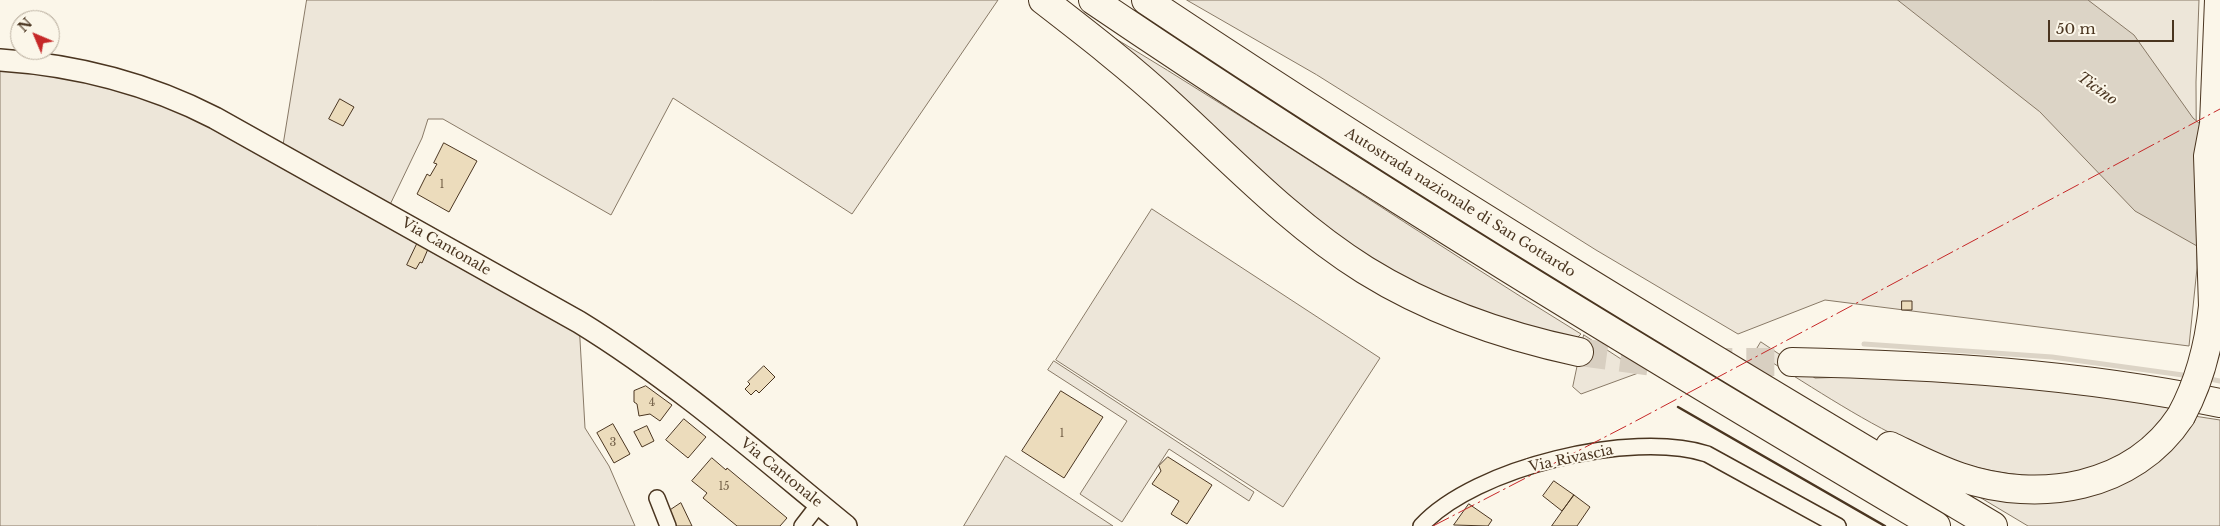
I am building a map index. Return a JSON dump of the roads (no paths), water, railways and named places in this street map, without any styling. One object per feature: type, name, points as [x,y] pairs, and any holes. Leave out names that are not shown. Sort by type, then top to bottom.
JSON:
[{"type":"highway","points":[[1043,0],[1146,82],[1301,224],[1358,265],[1413,297],[1477,324],[1522,338],[1580,352]]},
{"type":"highway","points":[[1093,0],[1434,222],[1685,376],[1936,526]]},
{"type":"highway","name":"Autostrada nazionale di San Gottardo","points":[[1146,0],[1506,233],[1725,365]]},
{"type":"highway","points":[[1725,365],[1921,461],[1960,477],[2007,488],[2037,490],[2070,487],[2115,474],[2154,449],[2172,430],[2181,416],[2200,374],[2211,325],[2213,306],[2208,156],[2214,124],[2219,0]]},
{"type":"highway","points":[[2214,124],[2220,165]]},
{"type":"highway","points":[[1792,362],[1876,363],[1997,371],[2070,378],[2220,403]]},
{"type":"highway","points":[[1725,365],[1993,526]]},
{"type":"main road","name":"Via Cantonale","points":[[0,60],[38,62],[89,71],[119,79],[183,102],[215,118],[579,322],[629,353],[682,392],[846,526]]},
{"type":"street","name":"Via Rivascia","points":[[1421,526],[1458,497],[1492,480],[1521,470],[1594,451],[1647,446],[1693,449],[1707,454],[1819,521],[1838,526]]},
{"type":"street","points":[[657,498],[668,526]]},
{"type":"street","points":[[802,526],[819,504]]},
{"type":"water","name":"Ticino","points":[[1898,0],[2088,0],[2134,35],[2193,118],[2220,141],[2220,259],[2135,211],[2040,112]]},
{"type":"waterway","points":[[1864,344],[2052,357],[2190,376]]},
{"type":"waterway","points":[[2205,378],[2220,381]]},
{"type":"tunnel","points":[[1579,352],[1653,362],[1792,362]]}]
